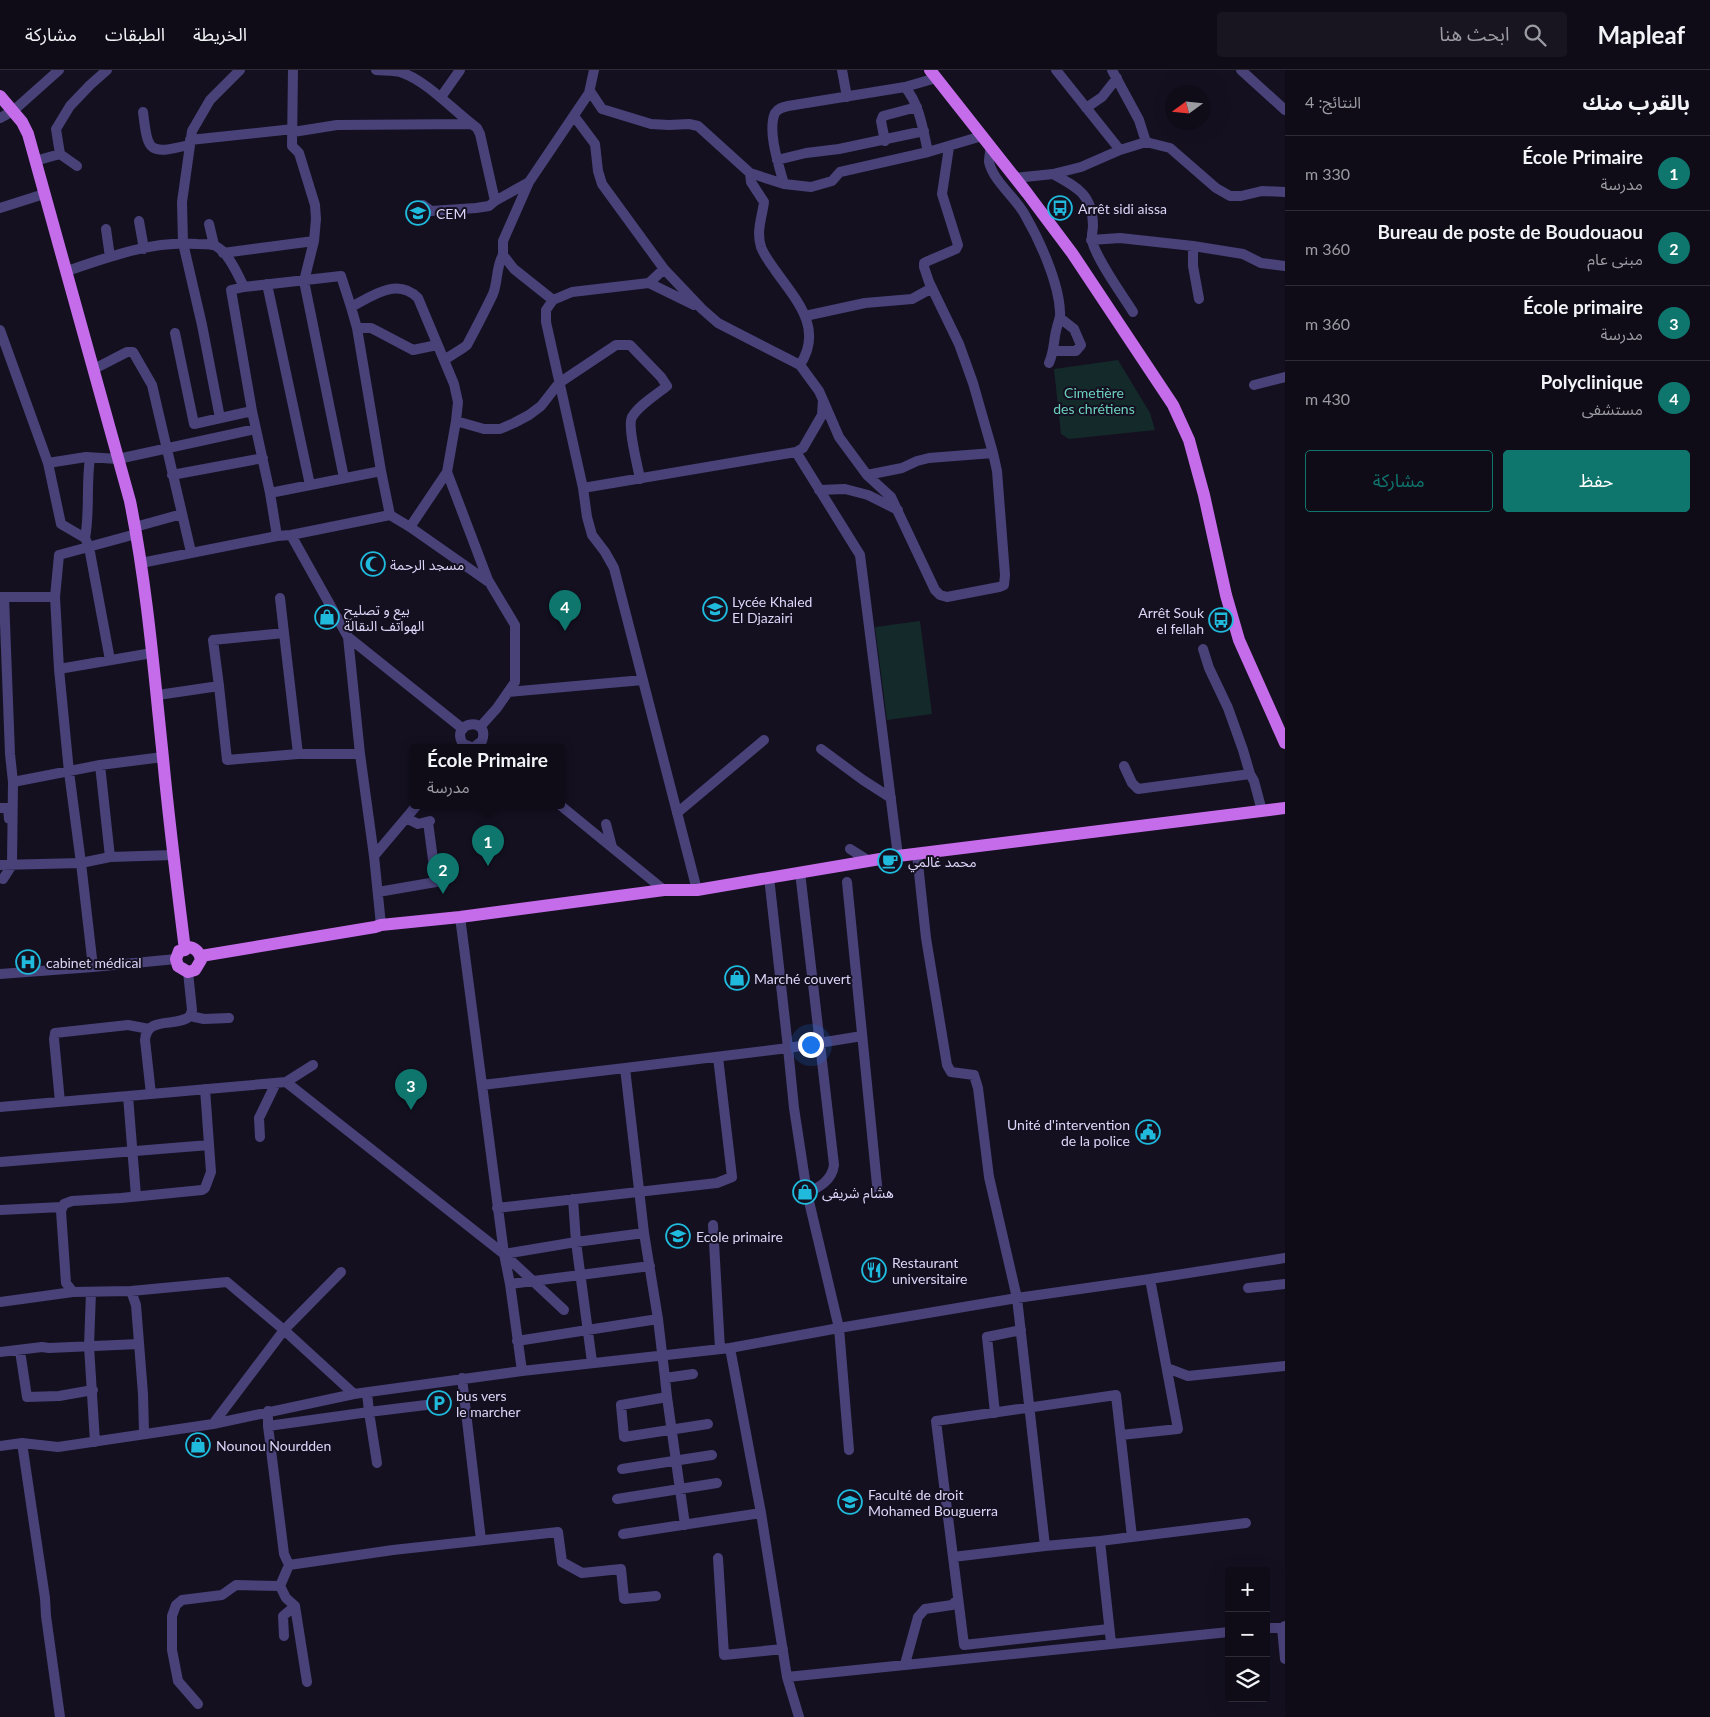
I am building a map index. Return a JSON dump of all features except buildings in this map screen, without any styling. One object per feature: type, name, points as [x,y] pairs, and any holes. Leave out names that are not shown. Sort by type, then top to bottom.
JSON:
[{"type":"main road","points":[[933,74],[1072,252],[1173,405],[1189,440],[1204,495],[1226,595],[1239,640],[1285,743]]},
{"type":"main road","points":[[0,96],[22,122],[28,134],[94,369],[135,530],[158,695],[174,855],[180,954],[178,966],[188,972],[195,970],[200,964],[201,956],[192,947],[187,946],[180,954]]},
{"type":"main road","points":[[201,956],[375,928],[381,924],[460,917],[664,890],[697,890],[898,856],[1285,808]]},
{"type":"street","points":[[0,118],[13,111],[59,70]]},
{"type":"street","points":[[77,166],[60,154],[56,129],[70,106],[107,70]]},
{"type":"street","points":[[220,418],[202,325],[183,243],[182,202],[192,131],[210,100],[240,70]]},
{"type":"street","points":[[293,70],[292,146],[299,153],[315,205],[316,219],[314,240],[304,281],[344,478]]},
{"type":"street","points":[[376,70],[402,72],[441,97],[477,128],[495,201]]},
{"type":"street","points":[[441,97],[460,70]]},
{"type":"street","points":[[444,360],[467,344],[493,294],[500,260],[503,255],[503,242],[529,182],[590,91],[594,70]]},
{"type":"street","points":[[842,70],[846,97]]},
{"type":"street","points":[[1056,70],[1120,150]]},
{"type":"street","points":[[1240,70],[1280,101],[1285,110]]},
{"type":"street","points":[[784,184],[774,144],[773,122],[779,109],[905,87],[933,74]]},
{"type":"street","points":[[1086,108],[1102,97],[1114,74]]},
{"type":"street","points":[[1114,74],[1138,120],[1146,142]]},
{"type":"street","points":[[905,87],[914,99],[917,107],[928,152]]},
{"type":"street","points":[[590,91],[602,109],[651,124],[689,124],[698,126],[750,173],[784,184],[804,187],[817,186],[832,181],[840,172],[949,147],[982,136]]},
{"type":"street","points":[[885,140],[880,121],[883,116],[917,107]]},
{"type":"street","points":[[143,112],[148,142],[156,150],[164,151],[190,143],[337,125],[472,124]]},
{"type":"street","points":[[574,116],[595,144],[598,171],[602,184],[664,270],[718,323],[800,365],[819,391],[839,437],[867,475],[891,498],[934,590],[940,595],[947,597],[999,587],[1004,585],[1005,575],[997,471],[993,453],[973,383],[959,344],[924,267],[924,263],[956,249],[958,245],[942,194],[949,147]]},
{"type":"street","points":[[777,160],[924,131]]},
{"type":"street","points":[[1015,178],[1053,174],[1081,167],[1120,150],[1146,142],[1170,148],[1216,188],[1230,196],[1241,196],[1262,191],[1285,192]]},
{"type":"street","points":[[991,147],[989,160],[992,170],[1025,215],[1045,257],[1059,300],[1060,318],[1054,351],[1049,364]]},
{"type":"street","points":[[35,161],[60,154]]},
{"type":"street","points":[[750,173],[752,182],[764,202],[758,226],[761,248],[806,316],[810,339],[808,354],[800,365]]},
{"type":"street","points":[[1053,174],[1072,184],[1085,196],[1092,212],[1091,240],[1102,262],[1133,312]]},
{"type":"street","points":[[423,206],[431,211],[489,206],[529,182]]},
{"type":"street","points":[[0,208],[44,194]]},
{"type":"street","points":[[139,221],[144,249]]},
{"type":"street","points":[[209,224],[214,245],[223,253],[236,271],[244,288]]},
{"type":"street","points":[[106,229],[110,257]]},
{"type":"street","points":[[1091,240],[1120,238],[1193,246],[1243,254],[1261,262],[1285,266]]},
{"type":"street","points":[[223,253],[314,240]]},
{"type":"street","points":[[67,271],[110,257],[144,249],[183,243],[214,245]]},
{"type":"street","points":[[1193,246],[1193,266],[1199,299]]},
{"type":"street","points":[[503,255],[514,269],[553,300]]},
{"type":"street","points":[[649,283],[664,270]]},
{"type":"street","points":[[277,536],[263,458],[252,411],[231,290],[341,276],[356,328],[390,515]]},
{"type":"street","points":[[697,890],[614,568],[592,535],[587,517],[583,488],[546,322],[546,310],[553,300],[572,292],[649,283],[702,309]]},
{"type":"street","points":[[267,284],[310,485]]},
{"type":"street","points":[[351,307],[385,290],[398,288],[411,291],[418,298],[456,393],[458,402],[456,421],[447,472],[410,527]]},
{"type":"street","points":[[806,316],[865,303],[912,298],[932,288]]},
{"type":"street","points":[[1054,351],[1076,351],[1081,345],[1074,329],[1060,318]]},
{"type":"street","points":[[356,328],[371,328],[414,350],[437,345]]},
{"type":"street","points":[[0,330],[48,462],[61,524],[87,543]]},
{"type":"street","points":[[175,333],[194,424],[252,411]]},
{"type":"street","points":[[456,421],[484,429],[500,429],[529,415],[541,406],[559,383],[616,345],[630,345],[661,377],[667,386],[637,411],[631,419],[630,428],[640,479]]},
{"type":"street","points":[[94,369],[127,352],[134,352],[152,385],[191,552]]},
{"type":"street","points":[[1254,386],[1285,377]]},
{"type":"street","points":[[800,454],[822,415],[823,400]]},
{"type":"street","points":[[48,462],[86,457],[118,459],[256,429]]},
{"type":"street","points":[[867,475],[902,468],[929,458],[993,453]]},
{"type":"street","points":[[583,488],[800,454]]},
{"type":"street","points":[[800,454],[819,490],[860,555],[898,856]]},
{"type":"street","points":[[90,458],[87,543],[110,660]]},
{"type":"street","points":[[172,475],[263,458]]},
{"type":"street","points":[[270,493],[381,471]]},
{"type":"street","points":[[447,472],[490,583],[515,624],[514,682],[497,708],[480,727]]},
{"type":"street","points":[[819,490],[845,489],[868,495],[898,510]]},
{"type":"street","points":[[93,967],[69,772],[59,669],[55,597],[59,555],[87,543],[135,530],[182,514]]},
{"type":"street","points":[[141,563],[390,515],[490,583]]},
{"type":"street","points":[[291,535],[348,637],[463,729]]},
{"type":"street","points":[[3,879],[12,864],[13,782],[5,754],[2,597],[55,597]]},
{"type":"street","points":[[280,598],[298,754]]},
{"type":"street","points":[[284,633],[213,640],[227,760],[298,754],[360,754]]},
{"type":"street","points":[[348,637],[381,924]]},
{"type":"street","points":[[1203,648],[1209,668],[1228,708],[1254,781],[1262,811]]},
{"type":"street","points":[[59,669],[152,653]]},
{"type":"street","points":[[508,692],[642,680]]},
{"type":"street","points":[[158,695],[219,686]]},
{"type":"street","points":[[470,744],[461,740],[461,732],[465,726],[473,724],[480,727],[484,734],[476,744]]},
{"type":"street","points":[[677,813],[764,740]]},
{"type":"street","points":[[821,749],[891,798]]},
{"type":"street","points":[[13,782],[100,765],[163,757]]},
{"type":"street","points":[[100,765],[110,857]]},
{"type":"street","points":[[1124,766],[1132,783],[1138,789],[1250,774]]},
{"type":"street","points":[[0,808],[8,808],[12,864]]},
{"type":"street","points":[[374,856],[414,809]]},
{"type":"street","points":[[565,809],[664,890]]},
{"type":"street","points":[[378,892],[436,882],[429,821],[418,824],[406,818]]},
{"type":"street","points":[[606,824],[612,848]]},
{"type":"street","points":[[850,849],[869,861]]},
{"type":"street","points":[[918,854],[926,938],[947,1065],[952,1072],[974,1075],[978,1088],[989,1177],[1017,1298],[1045,1546]]},
{"type":"street","points":[[0,864],[81,863],[110,857],[174,855]]},
{"type":"street","points":[[800,872],[834,1165],[833,1173],[826,1181],[819,1188],[807,1193]]},
{"type":"street","points":[[769,877],[794,1108],[807,1193],[839,1328],[849,1450]]},
{"type":"street","points":[[847,882],[878,1195]]},
{"type":"street","points":[[460,917],[497,1208],[522,1371]]},
{"type":"street","points":[[0,974],[93,967],[180,954]]},
{"type":"street","points":[[151,1094],[146,1034],[149,1029],[159,1023],[182,1021],[190,1016],[192,1010],[188,972]]},
{"type":"street","points":[[190,1016],[204,1019],[230,1018]]},
{"type":"street","points":[[60,1102],[54,1040],[55,1033],[128,1026],[149,1029]]},
{"type":"street","points":[[482,1085],[788,1048],[862,1036]]},
{"type":"street","points":[[497,1208],[717,1183],[732,1177],[718,1057]]},
{"type":"street","points":[[0,1107],[281,1082],[313,1065]]},
{"type":"street","points":[[624,1068],[644,1233],[658,1319],[675,1461],[685,1525]]},
{"type":"street","points":[[260,1137],[259,1118],[281,1082]]},
{"type":"street","points":[[281,1082],[504,1254],[564,1310]]},
{"type":"street","points":[[0,1210],[62,1207],[67,1202],[72,1201],[202,1190],[205,1188],[211,1172],[205,1089]]},
{"type":"street","points":[[128,1096],[136,1196]]},
{"type":"street","points":[[0,1162],[209,1145]]},
{"type":"street","points":[[573,1199],[576,1242],[592,1362]]},
{"type":"street","points":[[62,1207],[66,1283],[73,1292]]},
{"type":"street","points":[[713,1225],[725,1349],[761,1513],[788,1677],[799,1717]]},
{"type":"street","points":[[504,1254],[644,1233]]},
{"type":"street","points":[[0,1446],[22,1443],[58,1447],[95,1442],[257,1416],[268,1411],[354,1394],[592,1362],[725,1349],[1017,1298],[1150,1280],[1285,1258]]},
{"type":"street","points":[[510,1284],[650,1266]]},
{"type":"street","points":[[213,1424],[284,1330],[341,1272]]},
{"type":"street","points":[[1121,1435],[1178,1430],[1150,1280]]},
{"type":"street","points":[[0,1302],[73,1292],[131,1291],[227,1282],[284,1330],[354,1394]]},
{"type":"street","points":[[1248,1288],[1285,1284]]},
{"type":"street","points":[[131,1291],[136,1305],[144,1433]]},
{"type":"street","points":[[91,1292],[89,1346],[95,1442]]},
{"type":"street","points":[[517,1341],[658,1319]]},
{"type":"street","points":[[995,1413],[987,1337],[1021,1330]]},
{"type":"street","points":[[0,1352],[42,1347],[139,1344]]},
{"type":"street","points":[[20,1351],[27,1397],[59,1396],[93,1390]]},
{"type":"street","points":[[1167,1368],[1188,1376],[1285,1366]]},
{"type":"street","points":[[665,1378],[692,1374]]},
{"type":"street","points":[[462,1378],[481,1540]]},
{"type":"street","points":[[367,1392],[377,1463]]},
{"type":"street","points":[[1110,1628],[964,1645],[936,1421],[1116,1395],[1132,1537]]},
{"type":"street","points":[[667,1397],[622,1405],[624,1437],[708,1424]]},
{"type":"street","points":[[452,1400],[464,1398]]},
{"type":"street","points":[[268,1426],[426,1405]]},
{"type":"street","points":[[268,1411],[268,1426],[284,1554],[288,1565],[280,1586],[286,1598],[295,1606],[307,1682]]},
{"type":"street","points":[[22,1443],[60,1717]]},
{"type":"street","points":[[622,1469],[712,1455]]},
{"type":"street","points":[[618,1499],[717,1484]]},
{"type":"street","points":[[623,1534],[761,1513]]},
{"type":"street","points":[[953,1557],[1246,1523]]},
{"type":"street","points":[[288,1565],[394,1550],[558,1532],[562,1562],[582,1573],[621,1568],[624,1598],[656,1596]]},
{"type":"street","points":[[1100,1541],[1111,1642]]},
{"type":"street","points":[[718,1558],[724,1656],[783,1649]]},
{"type":"street","points":[[198,1704],[178,1681],[172,1650],[172,1616],[176,1605],[182,1600],[222,1595],[236,1585],[280,1586]]},
{"type":"street","points":[[905,1664],[918,1617],[925,1609],[952,1605],[958,1599]]},
{"type":"street","points":[[284,1636],[283,1616],[295,1606]]},
{"type":"street","points":[[1270,1628],[1284,1627],[1285,1659]]},
{"type":"street","points":[[788,1677],[1111,1642],[1225,1632]]},
{"type":"green space","name":"Cimetière des chrétiens","points":[[1118,360],[1150,413],[1155,430],[1069,439],[1061,434],[1054,369]]},
{"type":"green space","points":[[920,621],[932,714],[887,720],[875,627]]},
{"type":"place","name":"Arrêt sidi aissa","points":[[1060,208]]},
{"type":"place","name":"CEM","points":[[418,213]]},
{"type":"place","name":"مسجد الرحمة","points":[[373,564]]},
{"type":"place","name":"Lycée Khaled El Djazairi","points":[[715,609]]},
{"type":"place","name":"بيع و تصليح الهواتف النقالة","points":[[327,617]]},
{"type":"place","name":"Arrêt Souk el fellah","points":[[1221,620]]},
{"type":"place","name":"Polyclinique","points":[[565,631]]},
{"type":"place","name":"محمد غالمي","points":[[890,861]]},
{"type":"place","name":"École Primaire","points":[[488,866]]},
{"type":"place","name":"Bureau de poste de Boudouaou","points":[[443,894]]},
{"type":"place","name":"cabinet médical","points":[[28,962]]},
{"type":"place","name":"Marché couvert","points":[[737,978]]},
{"type":"place","name":"École primaire","points":[[411,1110]]},
{"type":"place","name":"Unité d'intervention de la police","points":[[1148,1132]]},
{"type":"place","name":"هشام شريفى","points":[[805,1192]]},
{"type":"place","name":"Ecole primaire","points":[[678,1236]]},
{"type":"place","name":"Restaurant universitaire","points":[[874,1270]]},
{"type":"place","name":"bus vers le marcher","points":[[439,1403]]},
{"type":"place","name":"Nounou Nourdden","points":[[198,1445]]},
{"type":"place","name":"Faculté de droit Mohamed Bouguerra","points":[[850,1502]]}]
